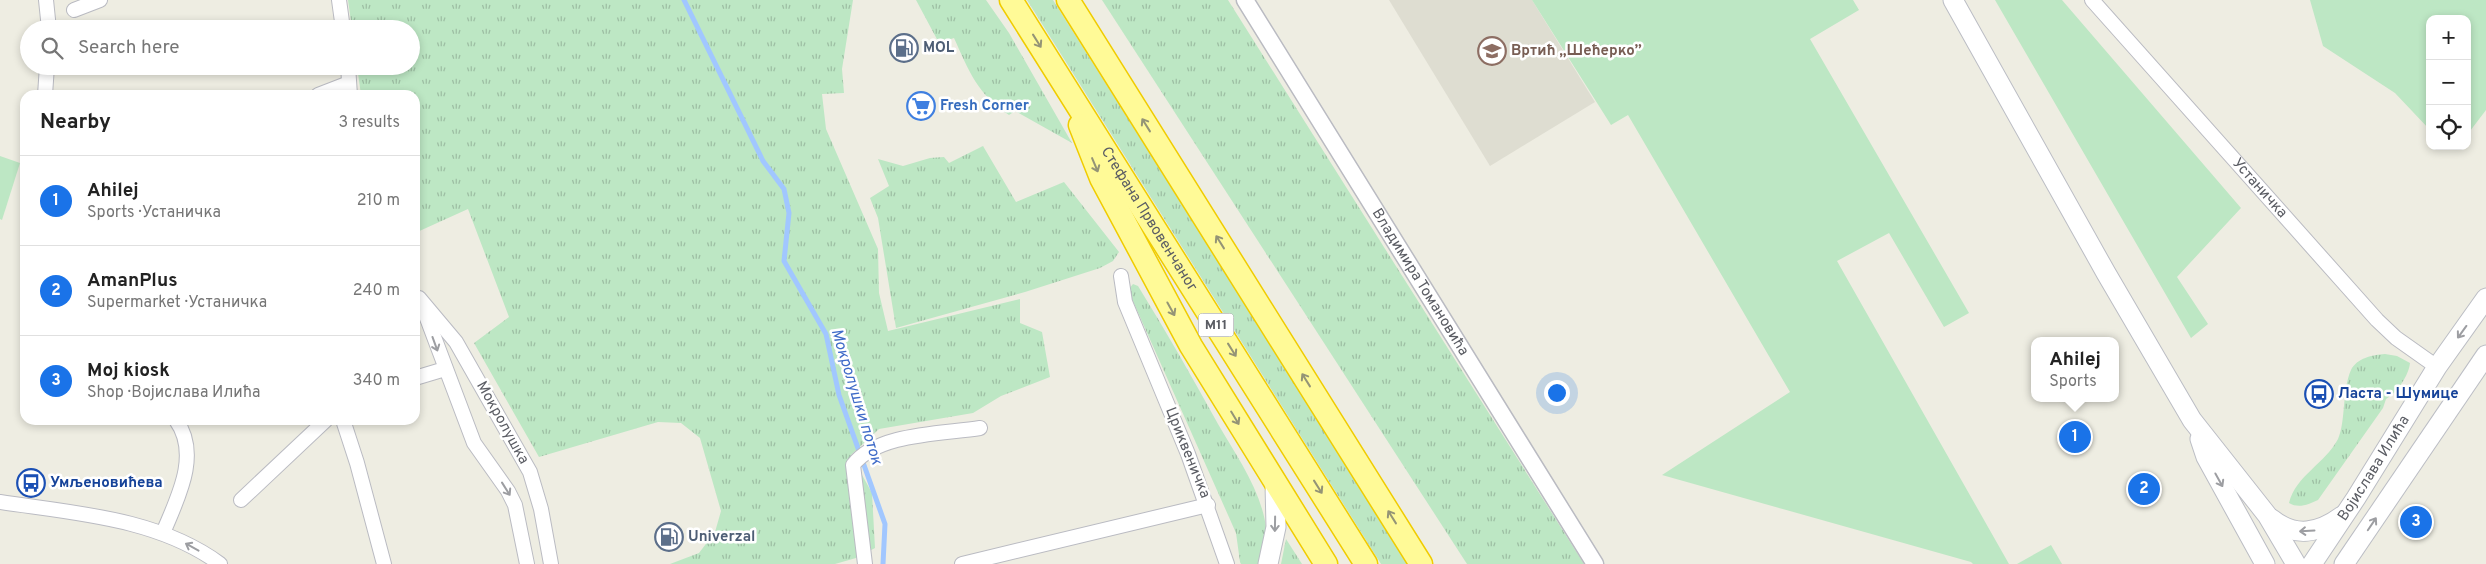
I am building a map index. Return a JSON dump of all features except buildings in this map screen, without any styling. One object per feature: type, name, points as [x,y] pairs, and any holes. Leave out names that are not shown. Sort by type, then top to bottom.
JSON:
[{"type":"highway","name":"Стефана Првовенчаног","points":[[1011,0],[1366,564]]},
{"type":"highway","points":[[1068,0],[1421,562]]},
{"type":"highway","points":[[1066,86],[1094,162],[1118,212],[1191,346],[1326,564]]},
{"type":"main road","points":[[1953,0],[2106,273],[2192,420],[2267,514],[2296,564]]},
{"type":"main road","name":"Војислава Илића","points":[[2312,564],[2437,367],[2486,298]]},
{"type":"main road","name":"Војислава Илића","points":[[2344,564],[2486,355]]},
{"type":"main road","points":[[2192,420],[2206,457],[2265,564]]},
{"type":"main road","points":[[1268,564],[1274,544],[1276,527],[1275,484]]},
{"type":"main road","points":[[2267,514],[2281,527],[2292,532],[2304,532],[2318,530],[2346,513]]},
{"type":"street","points":[[46,0],[48,20]]},
{"type":"street","points":[[74,10],[100,0]]},
{"type":"street","points":[[339,0],[342,20]]},
{"type":"street","name":"Владимира Томановића","points":[[1245,0],[1596,564]]},
{"type":"street","name":"Устаничка","points":[[2092,0],[2377,320],[2396,338],[2437,367]]},
{"type":"street","points":[[45,90],[46,75]]},
{"type":"street","points":[[349,75],[350,89]]},
{"type":"street","name":"Цриквеничка","points":[[962,564],[1208,505],[1125,302],[1121,276]]},
{"type":"street","name":"Мокролушка","points":[[420,298],[456,342],[530,472],[539,501],[551,564]]},
{"type":"street","name":"Мокролушка","points":[[420,302],[474,443],[515,505],[527,564]]},
{"type":"street","points":[[420,376],[445,369]]},
{"type":"street","points":[[163,533],[185,474],[184,436],[178,425]]},
{"type":"street","points":[[241,500],[321,425]]},
{"type":"street","points":[[345,425],[357,463],[384,564]]},
{"type":"street","points":[[865,564],[853,465],[858,458],[865,452],[888,442],[980,428]]},
{"type":"street","points":[[0,502],[117,521],[163,533],[220,564]]},
{"type":"street","points":[[1208,505],[1228,564]]},
{"type":"shaded area","name":"Вртић „Шећерко”","points":[[1389,0],[1532,0],[1595,102],[1490,166]]},
{"type":"green space","points":[[348,0],[853,0],[842,69],[844,93],[822,94],[826,129],[878,249],[879,293],[888,331],[1020,299],[1020,323],[1042,332],[1050,377],[1001,396],[973,413],[879,429],[851,455],[872,493],[875,548],[856,558],[835,564],[670,564],[699,553],[715,532],[721,511],[700,438],[681,423],[658,422],[539,457],[474,343],[509,317],[468,209],[420,231],[420,90],[360,90],[358,75],[420,75],[420,20],[351,20]]},
{"type":"green space","points":[[916,0],[986,0],[1009,33],[1072,143],[1015,111],[1009,115],[989,99],[975,81],[954,38],[939,43]]},
{"type":"green space","points":[[1027,0],[1053,0],[1409,564],[1381,564]]},
{"type":"green space","points":[[1102,0],[1228,0],[1584,564],[1467,564]]},
{"type":"green space","points":[[1532,0],[1853,0],[1859,10],[1810,39],[1969,313],[1944,327],[1889,233],[1837,261],[2009,564],[1973,564],[1662,475],[1790,392],[1628,115],[1611,125]]},
{"type":"green space","points":[[1995,0],[2062,0],[2241,208],[2177,277],[2208,324],[2191,338]]},
{"type":"green space","points":[[2310,0],[2486,0],[2486,110],[2471,130],[2471,15],[2426,15],[2426,126],[2395,93],[2323,46]]},
{"type":"green space","points":[[983,146],[1016,202],[1064,182],[1119,252],[1113,261],[1100,268],[1025,292],[896,328],[878,218],[870,198],[889,186],[878,159],[903,166],[930,158],[944,157],[949,163]]},
{"type":"green space","points":[[0,156],[20,163],[2,220],[0,219]]},
{"type":"green space","points":[[1133,284],[1138,286],[1159,320],[1253,486],[1266,527],[1265,541],[1259,564],[1241,564],[1240,562],[1236,533],[1128,290]]},
{"type":"green space","points":[[2385,354],[2397,356],[2410,363],[2402,383],[2386,399],[2383,408],[2318,500],[2300,506],[2289,503],[2293,493],[2304,477],[2326,456],[2338,439],[2342,423],[2346,387],[2351,370],[2361,360],[2370,356]]},
{"type":"green space","points":[[1286,539],[1302,564],[1281,564]]},
{"type":"green space","points":[[2051,545],[2062,564],[2017,564]]},
{"type":"waterway","name":"Мокролушки поток","points":[[684,0],[763,161],[784,189],[789,213],[784,261],[826,334],[839,395],[885,524],[883,564]]},
{"type":"place","name":"MOL","points":[[904,48]]},
{"type":"place","name":"Вртић „Шећерко”","points":[[1492,51]]},
{"type":"place","name":"Fresh Corner","points":[[921,106]]},
{"type":"place","name":"Ласта - Шумице","points":[[2319,394]]},
{"type":"place","name":"Ahilej","points":[[2075,437]]},
{"type":"place","name":"Умљеновићева","points":[[31,483]]},
{"type":"place","name":"AmanPlus","points":[[2144,489]]},
{"type":"place","name":"Moj kiosk","points":[[2416,522]]},
{"type":"place","name":"Univerzal","points":[[669,537]]}]
